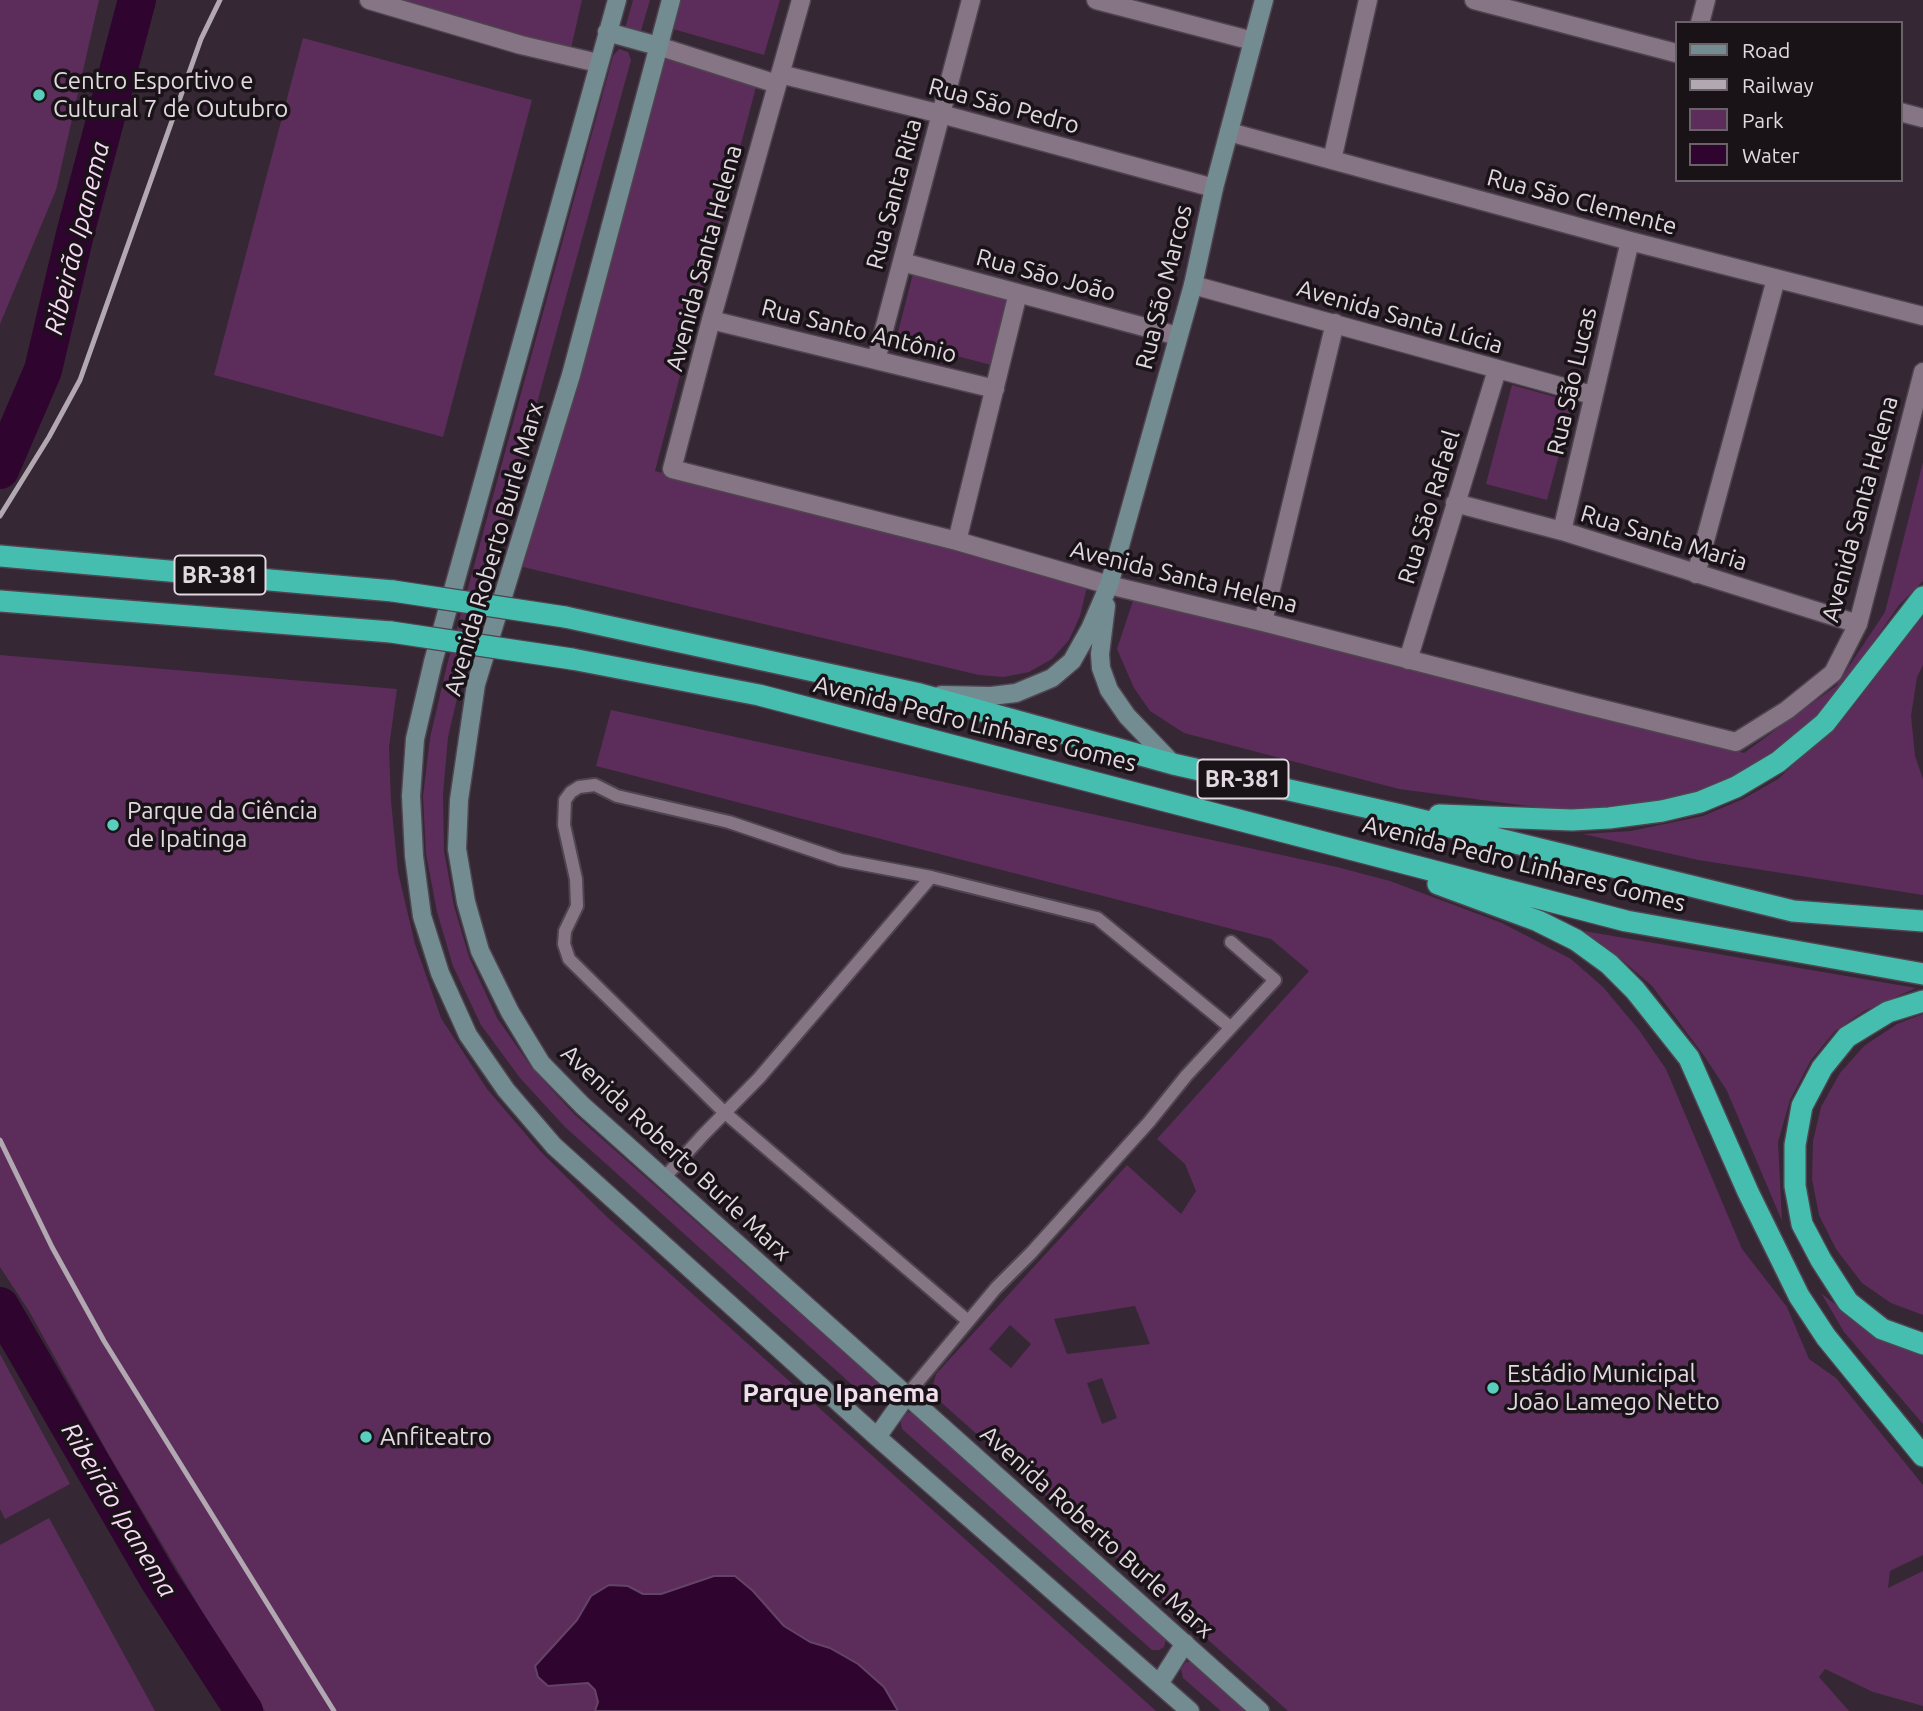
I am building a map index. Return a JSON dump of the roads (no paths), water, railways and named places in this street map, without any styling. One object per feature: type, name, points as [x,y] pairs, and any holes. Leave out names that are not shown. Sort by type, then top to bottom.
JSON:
[{"type":"highway","name":"Avenida Pedro Linhares Gomes","points":[[0,556],[393,591],[565,617],[920,694],[1173,764],[1401,815],[1793,911],[1923,921]]},
{"type":"highway","points":[[1401,815],[1572,820],[1609,818],[1662,811],[1700,802],[1736,787],[1778,762],[1825,723],[1923,597]]},
{"type":"highway","name":"Avenida Pedro Linhares Gomes","points":[[0,601],[391,632],[572,659],[759,695],[1626,921],[1923,974]]},
{"type":"highway","points":[[1318,839],[1538,920],[1576,940],[1609,964],[1635,990],[1689,1058],[1748,1192],[1799,1296],[1826,1337],[1923,1456]]},
{"type":"highway","points":[[1923,1001],[1888,1012],[1847,1037],[1822,1068],[1802,1106],[1795,1145],[1795,1186],[1802,1224],[1848,1302],[1882,1329],[1923,1344]]},
{"type":"main road","name":"Avenida Roberto Burle Marx","points":[[617,0],[433,662],[415,739],[412,808],[414,856],[422,916],[440,973],[468,1035],[529,1119],[554,1146],[877,1437],[1189,1711]]},
{"type":"main road","name":"Avenida Roberto Burle Marx","points":[[671,0],[571,375],[476,684],[459,800],[457,849],[466,902],[480,951],[510,1012],[541,1063],[583,1106],[1260,1711]]},
{"type":"main road","name":"Rua São Marcos","points":[[1109,585],[1193,285],[1214,188],[1264,0]]},
{"type":"main road","points":[[607,32],[658,46]]},
{"type":"main road","points":[[920,694],[991,696],[1016,693],[1052,678],[1072,661],[1090,629],[1109,585]]},
{"type":"main road","points":[[1109,585],[1100,654],[1101,668],[1109,690],[1127,716],[1173,764]]},
{"type":"main road","points":[[877,1437],[906,1396]]},
{"type":"main road","points":[[1159,1684],[1185,1643]]},
{"type":"street","points":[[369,0],[522,45],[598,63]]},
{"type":"street","name":"Avenida Santa Helena","points":[[800,0],[672,470],[957,541],[1109,585],[1736,742],[1787,710],[1833,673],[1857,624],[1923,372]]},
{"type":"street","name":"Rua Santa Rita","points":[[876,360],[971,0]]},
{"type":"street","points":[[1332,160],[1368,0]]},
{"type":"street","points":[[1474,0],[1674,52]]},
{"type":"street","points":[[1701,21],[1706,0]]},
{"type":"street","points":[[1105,1],[1253,41]]},
{"type":"street","name":"Rua São Pedro","points":[[658,46],[779,79],[941,114],[1214,188]]},
{"type":"street","points":[[1902,113],[1923,118]]},
{"type":"street","name":"Rua São Clemente","points":[[1229,132],[1630,242],[1923,316]]},
{"type":"street","name":"Rua São Lucas","points":[[1562,531],[1630,242]]},
{"type":"street","name":"Rua São João","points":[[902,262],[1178,335]]},
{"type":"street","points":[[1696,574],[1776,279]]},
{"type":"street","name":"Avenida Santa Lúcia","points":[[1193,285],[1592,395]]},
{"type":"street","points":[[957,541],[1018,293]]},
{"type":"street","name":"Rua Santo Antônio","points":[[711,320],[995,389]]},
{"type":"street","points":[[1264,622],[1335,323]]},
{"type":"street","name":"Rua São Rafael","points":[[1408,660],[1497,369]]},
{"type":"street","name":"Rua Santa Maria","points":[[1455,503],[1562,531],[1857,624]]},
{"type":"lane","points":[[968,1321],[724,1112],[569,959],[564,944],[565,931],[577,906],[576,880],[564,825],[565,800],[571,792],[579,787],[595,785],[617,796],[729,822],[841,860],[932,877],[1097,918],[1230,1027]]},
{"type":"lane","points":[[664,1178],[759,1078],[932,877]]},
{"type":"lane","points":[[906,1396],[968,1321],[1275,980],[1231,942]]},
{"type":"water","points":[[714,1576],[735,1576],[753,1591],[784,1626],[810,1642],[830,1648],[858,1664],[884,1687],[898,1711],[595,1711],[598,1702],[595,1690],[588,1683],[548,1686],[538,1677],[535,1666],[577,1620],[591,1596],[609,1585],[628,1586],[643,1594],[661,1594]]},
{"type":"waterway","name":"Ribeirão Ipanema","points":[[0,470],[43,370],[75,234],[137,0]]},
{"type":"waterway","name":"Ribeirão Ipanema","points":[[0,1306],[159,1580],[244,1711]]},
{"type":"railway","points":[[0,516],[49,437],[80,380],[201,39],[220,0]]},
{"type":"railway","points":[[0,1140],[52,1247],[104,1341],[334,1711]]},
{"type":"place","name":"Centro Esportivo e Cultural 7 de Outubro","points":[[39,95]]},
{"type":"place","name":"Parque da Ciência de Ipatinga","points":[[113,825]]},
{"type":"place","name":"Estádio Municipal João Lamego Netto","points":[[1493,1388]]},
{"type":"place","name":"Anfiteatro","points":[[366,1437]]},
{"type":"district","name":"Parque Ipanema","points":[[841,1393]]}]
